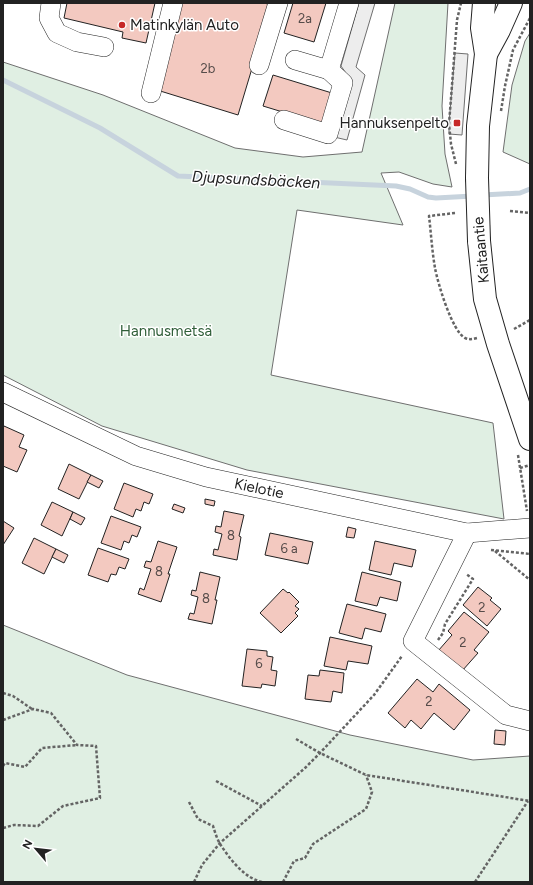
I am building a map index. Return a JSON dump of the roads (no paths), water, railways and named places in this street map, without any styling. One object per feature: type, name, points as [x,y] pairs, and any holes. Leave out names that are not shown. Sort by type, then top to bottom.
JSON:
[{"type":"main road","name":"Kaitaantie","points":[[484,3],[482,28],[486,54],[478,126],[476,178],[479,241],[486,299],[498,344],[530,439]]},
{"type":"main road","name":"Kaitaantie","points":[[486,54],[511,3]]},
{"type":"street","points":[[51,3],[49,18],[57,33],[77,42],[104,47]]},
{"type":"street","points":[[151,93],[173,3]]},
{"type":"street","points":[[258,65],[278,3]]},
{"type":"street","points":[[329,70],[349,3]]},
{"type":"street","points":[[284,120],[328,134],[343,83],[329,70],[295,60]]},
{"type":"street","name":"Kielotie","points":[[3,392],[136,456],[206,477],[467,533],[530,528]]},
{"type":"street","points":[[467,533],[413,641],[506,715],[530,721]]},
{"type":"waterway","name":"Djupsundsbäcken","points":[[3,80],[100,128],[178,176],[396,186],[410,189],[428,197],[473,196]]},
{"type":"waterway","name":"Djupsundsbäcken","points":[[483,195],[520,193],[530,189]]},
{"type":"place","name":"Matinkylän Auto","points":[[122,25]]},
{"type":"place","name":"Hannuksenpelto","points":[[457,123]]},
{"type":"park label","name":"Hannusmetsä","points":[[166,331]]}]
